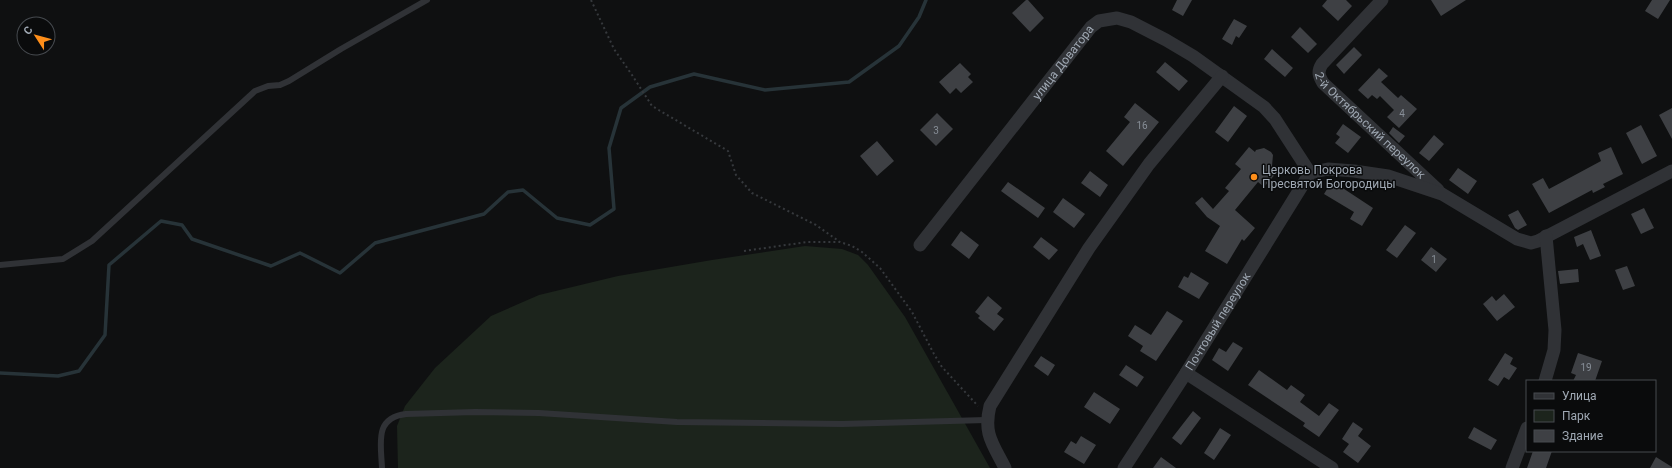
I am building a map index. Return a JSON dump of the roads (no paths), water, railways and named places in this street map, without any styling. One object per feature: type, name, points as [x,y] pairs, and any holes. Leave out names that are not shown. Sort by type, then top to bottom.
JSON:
[{"type":"street","name":"2-й Октябрьский переулок","points":[[1382,0],[1322,64],[1318,70],[1319,76],[1323,83],[1442,194]]},
{"type":"street","name":"улица Доватора","points":[[920,245],[1091,27],[1099,21],[1117,18],[1131,22],[1173,44],[1222,76],[1264,107],[1310,173]]},
{"type":"street","points":[[1005,468],[988,434],[986,420],[990,406],[1089,248],[1149,164],[1222,76]]},
{"type":"street","points":[[1310,173],[1328,169],[1388,176],[1442,194],[1517,239],[1531,242],[1546,236],[1672,171]]},
{"type":"street","name":"Почтовый переулок","points":[[1124,468],[1186,374],[1310,173]]},
{"type":"street","points":[[1545,380],[1554,350],[1555,330],[1546,236]]},
{"type":"street","points":[[1186,374],[1332,468]]},
{"type":"street","points":[[1512,468],[1526,431]]},
{"type":"lane","points":[[0,265],[63,259],[92,241],[255,91],[268,86],[280,85],[289,81],[341,49],[427,0]]},
{"type":"lane","points":[[382,468],[381,440],[383,426],[388,419],[397,415],[406,414],[476,412],[539,413],[678,422],[842,424],[986,420]]},
{"type":"waterway","points":[[0,373],[58,376],[79,371],[105,335],[109,265],[161,221],[182,225],[192,239],[271,266],[300,253],[340,273],[375,243],[484,214],[508,192],[523,190],[557,218],[590,225],[614,209],[609,148],[621,108],[650,87],[694,74],[765,90],[849,82],[899,46],[919,17],[926,0]]},
{"type":"place","name":"Церковь Покрова Пресвятой Богородицы","points":[[1254,177]]}]
